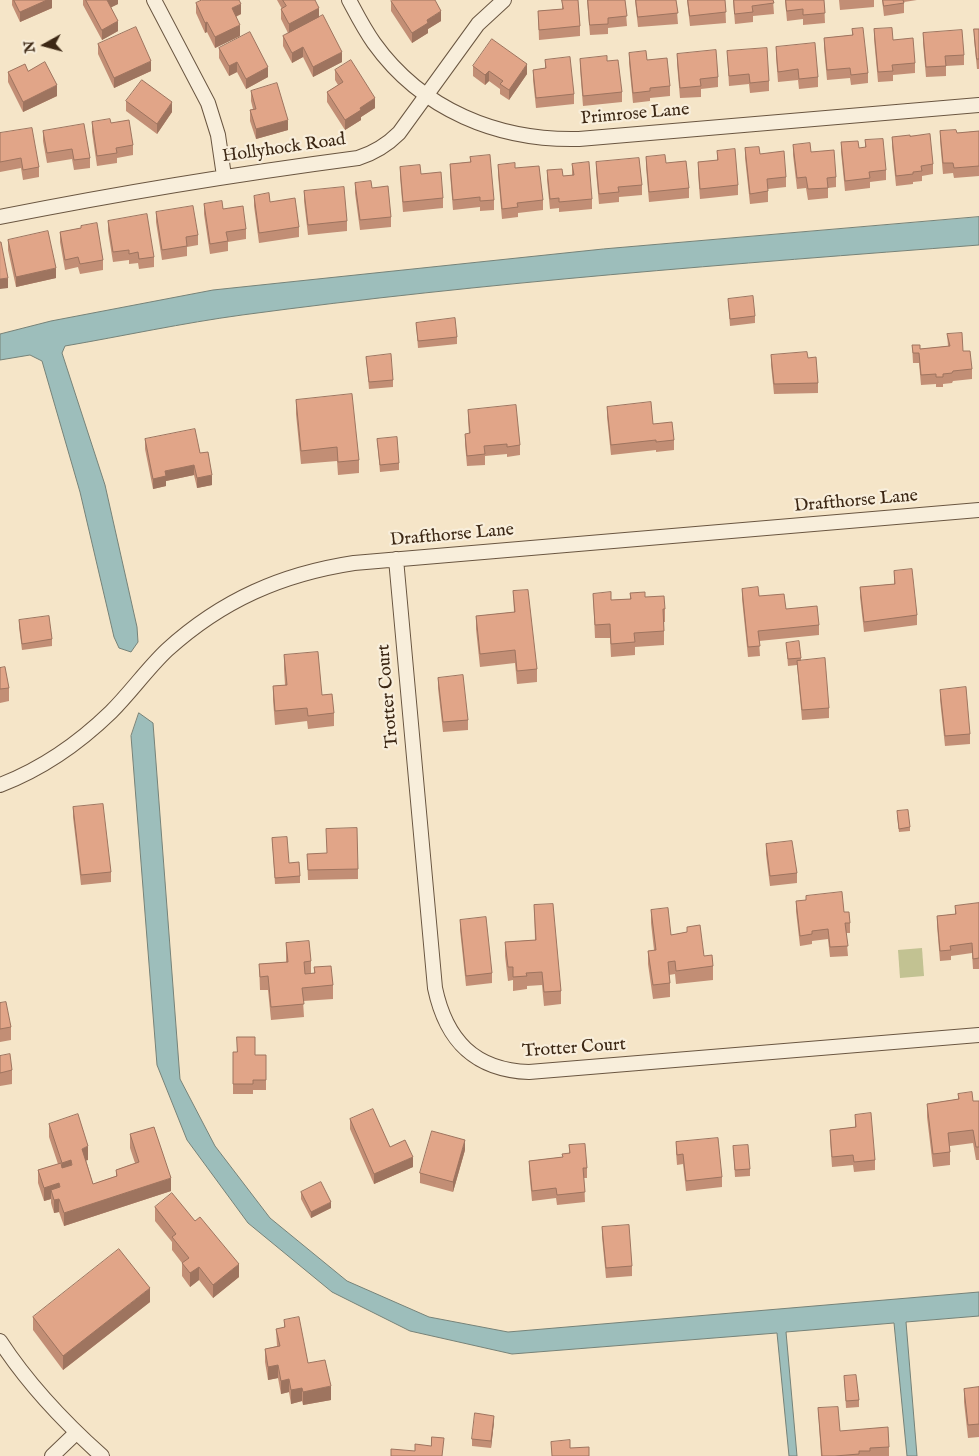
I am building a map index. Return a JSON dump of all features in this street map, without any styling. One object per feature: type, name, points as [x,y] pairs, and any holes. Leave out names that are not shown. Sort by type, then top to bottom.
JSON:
[{"type":"street","points":[[154,0],[208,103],[218,135],[224,176]]},
{"type":"street","name":"Primrose Lane","points":[[349,0],[364,27],[388,60],[426,95],[452,111],[480,124],[522,136],[559,139],[979,105]]},
{"type":"street","name":"Hollyhock Road","points":[[0,217],[66,203],[224,176],[358,158],[367,155],[382,148],[392,140],[478,24],[504,0]]},
{"type":"street","name":"Drafthorse Lane","points":[[0,784],[35,769],[84,737],[111,712],[166,650],[194,627],[240,597],[273,583],[307,572],[354,563],[396,559],[979,510]]},
{"type":"street","name":"Trotter Court","points":[[396,559],[435,988],[444,1018],[455,1037],[470,1052],[498,1067],[529,1072],[979,1034]]},
{"type":"street","points":[[0,1341],[34,1386],[76,1433],[102,1456]]},
{"type":"street","points":[[52,1456],[76,1433]]},
{"type":"green space","points":[[922,948],[924,976],[900,978],[898,950]]},
{"type":"water","points":[[979,217],[979,245],[518,283],[334,303],[220,318],[65,346],[62,353],[105,485],[137,627],[138,642],[131,652],[119,648],[114,637],[80,492],[42,361],[30,355],[0,360],[0,334],[51,321],[213,290],[603,249]]},
{"type":"water","points":[[139,713],[153,723],[180,1079],[215,1146],[270,1218],[347,1281],[429,1317],[508,1332],[979,1292],[979,1316],[906,1322],[917,1456],[907,1456],[894,1323],[786,1332],[797,1456],[789,1456],[777,1333],[512,1354],[410,1331],[332,1292],[248,1223],[187,1140],[157,1065],[131,736]]},
{"type":"building","points":[[14,0],[47,0],[20,12]]},
{"type":"building","points":[[86,0],[107,0],[118,21],[102,30]]},
{"type":"building","points":[[202,0],[239,0],[241,4],[232,8],[240,25],[215,37],[207,22],[205,23],[196,3]]},
{"type":"building","points":[[283,0],[315,0],[319,8],[289,24],[281,9],[286,6]]},
{"type":"building","points":[[392,0],[435,0],[441,11],[427,20],[428,23],[412,33]]},
{"type":"building","points":[[562,0],[578,0],[580,26],[539,30],[538,11],[563,9]]},
{"type":"building","points":[[588,0],[625,0],[627,16],[608,18],[608,24],[590,25]]},
{"type":"building","points":[[636,0],[676,0],[678,13],[638,17]]},
{"type":"building","points":[[688,0],[725,0],[726,12],[690,16]]},
{"type":"building","points":[[734,0],[773,0],[774,3],[752,6],[753,12],[735,14]]},
{"type":"building","points":[[786,0],[824,0],[825,13],[803,15],[803,9],[787,11]]},
{"type":"building","points":[[883,0],[903,0],[904,3],[884,6]]},
{"type":"building","points":[[323,15],[342,52],[313,67],[303,47],[292,53],[283,36]]},
{"type":"building","points":[[136,27],[151,61],[114,78],[98,44]]},
{"type":"building","points":[[863,28],[868,73],[851,75],[850,68],[827,70],[824,38],[853,35],[852,29]]},
{"type":"building","points":[[892,28],[893,40],[913,38],[915,63],[892,65],[893,71],[878,72],[874,29]]},
{"type":"building","points":[[974,29],[979,29],[979,59],[977,59]]},
{"type":"building","points":[[962,30],[964,55],[945,56],[946,66],[926,67],[923,33]]},
{"type":"building","points":[[250,32],[268,67],[246,79],[237,62],[229,66],[219,48]]},
{"type":"building","points":[[492,39],[527,64],[509,90],[500,84],[503,81],[489,71],[485,75],[473,66]]},
{"type":"building","points":[[815,43],[818,77],[799,79],[798,69],[778,72],[776,47]]},
{"type":"building","points":[[767,48],[769,81],[750,83],[749,74],[729,76],[727,51]]},
{"type":"building","points":[[716,50],[718,77],[700,79],[701,86],[680,88],[677,54]]},
{"type":"building","points":[[646,51],[647,60],[667,58],[670,86],[650,88],[650,91],[633,93],[629,53]]},
{"type":"building","points":[[607,56],[607,61],[618,60],[622,92],[583,96],[580,59]]},
{"type":"building","points":[[570,57],[574,94],[536,98],[533,70],[546,68],[545,60]]},
{"type":"building","points":[[351,60],[375,98],[345,120],[327,92],[343,82],[335,70]]},
{"type":"building","points":[[45,62],[57,85],[23,102],[8,72],[25,64],[28,71]]},
{"type":"building","points":[[142,80],[172,102],[157,124],[126,101]]},
{"type":"building","points":[[277,83],[288,120],[256,129],[250,110],[256,109],[251,91]]},
{"type":"building","points":[[110,119],[111,123],[129,120],[133,145],[116,148],[117,153],[97,156],[92,122]]},
{"type":"building","points":[[84,124],[90,158],[74,160],[72,149],[47,153],[43,131]]},
{"type":"building","points":[[32,128],[39,167],[23,170],[21,158],[0,162],[0,133]]},
{"type":"building","points":[[956,130],[957,133],[979,131],[979,166],[954,168],[953,163],[943,163],[940,131]]},
{"type":"building","points":[[930,134],[933,164],[921,166],[922,171],[913,172],[913,174],[896,176],[892,137]]},
{"type":"building","points":[[883,139],[886,170],[869,172],[870,178],[845,181],[841,142],[858,141],[859,148],[866,147],[865,140]]},
{"type":"building","points":[[810,143],[811,152],[834,150],[836,177],[827,178],[828,188],[808,189],[806,177],[797,178],[793,145]]},
{"type":"building","points":[[759,147],[760,154],[784,151],[786,177],[767,179],[768,191],[750,194],[745,148]]},
{"type":"building","points":[[735,149],[738,185],[700,189],[698,162],[718,160],[717,151]]},
{"type":"building","points":[[490,155],[494,200],[480,201],[480,197],[453,200],[450,164],[471,162],[470,157]]},
{"type":"building","points":[[665,155],[666,163],[686,161],[689,188],[649,192],[646,157]]},
{"type":"building","points":[[639,158],[642,185],[618,187],[619,192],[599,194],[596,162]]},
{"type":"building","points":[[589,162],[592,199],[559,202],[559,198],[550,199],[547,170],[562,169],[563,176],[574,175],[572,164]]},
{"type":"building","points":[[515,163],[515,168],[539,166],[543,200],[517,203],[518,207],[502,209],[498,165]]},
{"type":"building","points":[[420,165],[421,174],[441,172],[443,198],[403,202],[400,167]]},
{"type":"building","points":[[371,181],[372,188],[388,186],[391,217],[360,220],[355,183]]},
{"type":"building","points":[[344,187],[347,221],[308,225],[304,191]]},
{"type":"building","points":[[269,193],[270,202],[295,198],[299,227],[259,233],[254,196]]},
{"type":"building","points":[[222,201],[223,209],[243,206],[246,229],[226,232],[228,241],[210,244],[204,204]]},
{"type":"building","points":[[193,206],[198,235],[186,237],[187,246],[162,250],[156,212]]},
{"type":"building","points":[[147,214],[154,257],[139,259],[138,252],[129,254],[129,250],[113,252],[108,221]]},
{"type":"building","points":[[97,223],[103,260],[80,264],[78,257],[65,260],[60,232]]},
{"type":"building","points":[[48,231],[56,268],[16,277],[8,240]]},
{"type":"building","points":[[0,242],[8,278],[0,279]]},
{"type":"building","points":[[753,296],[755,316],[730,319],[728,299]]},
{"type":"building","points":[[455,318],[457,337],[418,341],[416,323]]},
{"type":"building","points":[[962,333],[963,351],[970,351],[972,369],[953,371],[952,373],[943,374],[943,377],[936,377],[936,374],[921,375],[919,353],[913,353],[912,345],[920,345],[920,349],[950,346],[947,334]]},
{"type":"building","points":[[807,352],[808,358],[816,357],[818,383],[774,384],[771,355]]},
{"type":"building","points":[[391,354],[393,380],[369,382],[366,357]]},
{"type":"building","points":[[352,394],[359,460],[338,462],[337,447],[301,451],[296,400]]},
{"type":"building","points":[[651,402],[653,424],[672,422],[674,440],[611,445],[607,407]]},
{"type":"building","points":[[516,405],[520,445],[507,447],[507,444],[484,446],[485,454],[467,456],[465,434],[470,433],[468,410]]},
{"type":"building","points":[[195,429],[200,453],[208,452],[212,475],[197,478],[194,465],[165,471],[166,476],[153,479],[145,439]]},
{"type":"building","points":[[397,437],[399,463],[380,465],[377,439]]},
{"type":"building","points":[[912,569],[917,615],[864,622],[860,587],[895,584],[894,571]]},
{"type":"building","points":[[758,587],[759,596],[784,594],[786,609],[817,606],[819,625],[758,631],[760,646],[748,647],[742,589]]},
{"type":"building","points":[[528,590],[537,669],[517,671],[515,650],[480,654],[476,616],[515,612],[513,591]]},
{"type":"building","points":[[611,592],[611,600],[631,599],[630,593],[645,592],[645,597],[664,596],[664,631],[634,633],[635,642],[611,644],[610,624],[595,625],[593,594]]},
{"type":"building","points":[[49,616],[52,639],[22,644],[19,620]]},
{"type":"building","points":[[799,641],[801,658],[788,659],[786,643]]},
{"type":"building","points":[[318,652],[322,695],[332,694],[334,713],[308,716],[307,708],[275,711],[273,686],[287,685],[284,655]]},
{"type":"building","points":[[825,658],[829,708],[802,710],[797,661]]},
{"type":"building","points":[[5,667],[9,688],[0,689],[0,668]]},
{"type":"building","points":[[463,675],[468,720],[443,722],[438,678]]},
{"type":"building","points":[[966,687],[970,734],[945,736],[940,690]]},
{"type":"building","points":[[103,804],[111,872],[81,875],[73,807]]},
{"type":"building","points":[[908,810],[910,827],[899,829],[897,811]]},
{"type":"building","points":[[357,828],[358,869],[308,870],[307,854],[327,853],[326,829]]},
{"type":"building","points":[[287,837],[289,863],[299,862],[300,876],[275,878],[272,838]]},
{"type":"building","points":[[792,841],[797,873],[770,876],[766,844]]},
{"type":"building","points":[[842,892],[844,912],[849,912],[850,923],[845,923],[848,946],[830,947],[828,929],[812,931],[812,934],[800,936],[796,901],[806,900],[806,896]]},
{"type":"building","points":[[979,903],[979,958],[973,959],[972,943],[950,946],[951,950],[940,951],[937,916],[956,914],[955,906]]},
{"type":"building","points":[[553,904],[561,991],[544,992],[542,972],[526,973],[527,976],[513,977],[513,967],[508,967],[505,942],[536,940],[534,905]]},
{"type":"building","points":[[668,908],[671,935],[687,932],[687,927],[700,925],[704,956],[712,955],[713,966],[676,971],[675,961],[668,962],[670,983],[653,985],[648,951],[656,950],[651,910]]},
{"type":"building","points":[[486,917],[492,973],[466,976],[460,920]]},
{"type":"building","points":[[309,941],[311,961],[304,962],[305,974],[315,973],[314,967],[331,966],[333,985],[302,988],[304,1004],[271,1007],[268,976],[260,977],[259,964],[288,962],[286,943]]},
{"type":"building","points":[[6,1002],[11,1027],[0,1029],[0,1003]]},
{"type":"building","points":[[237,1037],[255,1037],[255,1055],[266,1055],[266,1080],[253,1080],[253,1084],[233,1084],[233,1052],[237,1052]]},
{"type":"building","points":[[10,1054],[12,1070],[0,1073],[0,1056]]},
{"type":"building","points":[[972,1092],[973,1101],[979,1101],[979,1147],[976,1147],[973,1130],[948,1133],[950,1152],[933,1154],[927,1104],[959,1099],[958,1094]]},
{"type":"building","points":[[373,1109],[390,1147],[405,1140],[413,1157],[374,1174],[350,1119]]},
{"type":"building","points":[[871,1113],[875,1160],[854,1162],[853,1155],[832,1157],[830,1130],[856,1127],[855,1115]]},
{"type":"building","points":[[78,1114],[88,1146],[82,1149],[93,1184],[117,1176],[116,1170],[139,1162],[130,1134],[154,1127],[171,1178],[64,1213],[59,1199],[54,1200],[51,1190],[60,1187],[59,1183],[44,1188],[38,1170],[61,1163],[62,1168],[72,1165],[71,1160],[62,1163],[49,1124]]},
{"type":"building","points":[[432,1131],[465,1140],[453,1182],[420,1173]]},
{"type":"building","points":[[718,1138],[722,1177],[686,1181],[683,1154],[677,1155],[676,1142]]},
{"type":"building","points":[[585,1144],[587,1168],[583,1168],[585,1192],[557,1195],[556,1188],[532,1191],[529,1161],[563,1157],[562,1154],[570,1153],[569,1145]]},
{"type":"building","points":[[748,1145],[750,1169],[735,1170],[733,1146]]},
{"type":"building","points":[[321,1182],[331,1202],[311,1212],[301,1192]]},
{"type":"building","points":[[172,1193],[195,1221],[200,1217],[239,1264],[213,1285],[199,1267],[190,1273],[182,1263],[189,1258],[172,1237],[176,1234],[155,1207]]},
{"type":"building","points":[[629,1225],[632,1266],[606,1268],[602,1227]]},
{"type":"building","points":[[119,1249],[150,1288],[63,1356],[33,1317]]},
{"type":"building","points":[[299,1317],[308,1363],[325,1360],[331,1386],[303,1392],[302,1388],[291,1390],[289,1379],[281,1381],[278,1365],[268,1367],[265,1349],[280,1346],[276,1329],[285,1327],[284,1320]]},
{"type":"building","points":[[856,1375],[859,1400],[846,1401],[844,1376]]},
{"type":"building","points":[[979,1387],[979,1424],[968,1425],[964,1389]]},
{"type":"building","points":[[838,1407],[840,1431],[888,1427],[889,1447],[870,1448],[870,1451],[859,1451],[859,1454],[822,1456],[818,1408]]},
{"type":"building","points":[[475,1413],[494,1416],[491,1441],[472,1439]]},
{"type":"building","points":[[432,1437],[444,1438],[442,1456],[391,1456],[391,1449],[415,1451],[415,1444],[431,1446]]},
{"type":"building","points":[[570,1440],[570,1448],[589,1447],[589,1456],[552,1456],[551,1442]]}]
